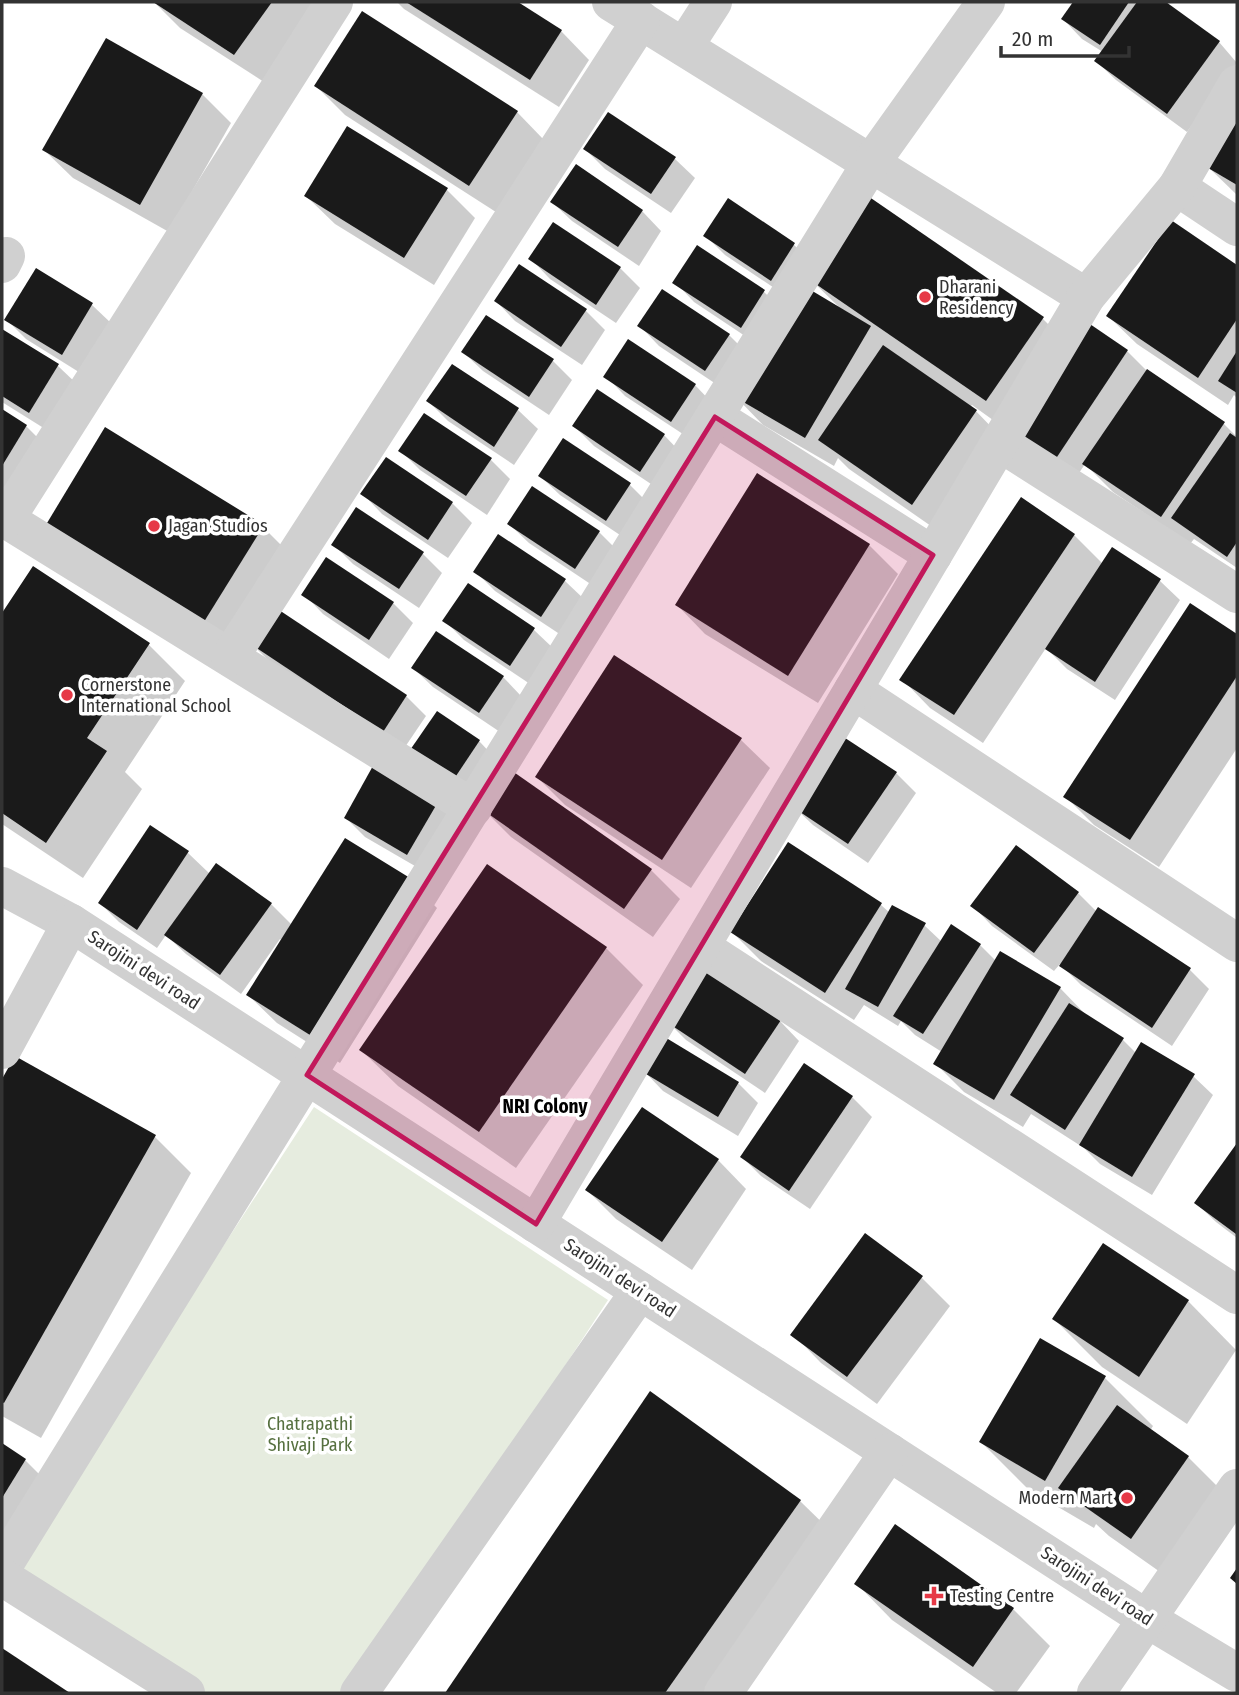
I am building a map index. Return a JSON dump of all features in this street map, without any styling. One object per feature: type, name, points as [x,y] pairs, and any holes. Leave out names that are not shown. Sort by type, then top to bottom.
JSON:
[{"type":"street","points":[[334,2],[4,518],[473,808]]},
{"type":"street","points":[[684,47],[713,2]]},
{"type":"street","points":[[2,1568],[872,163],[986,2]]},
{"type":"street","points":[[230,657],[626,11],[1086,297]]},
{"type":"street","points":[[536,1224],[1086,297],[1177,187],[1237,84]]},
{"type":"street","points":[[1177,187],[1237,226]]},
{"type":"street","points":[[715,417],[933,555]]},
{"type":"street","points":[[1000,443],[1237,594]]},
{"type":"street","points":[[853,690],[1237,943]]},
{"type":"street","name":"Sarojini devi road","points":[[2,886],[71,923],[1147,1619],[1237,1673]]},
{"type":"street","points":[[2,1050],[71,923]]},
{"type":"street","points":[[701,947],[1237,1294]]},
{"type":"street","points":[[359,1693],[640,1291]]},
{"type":"street","points":[[723,1693],[889,1452]]},
{"type":"street","points":[[1096,1693],[1237,1488]]},
{"type":"street","points":[[2,1577],[186,1693]]},
{"type":"highlighted area","points":[[715,417],[933,555],[536,1224],[307,1075]]},
{"type":"green space","name":"Chatrapathi Shivaji Park","points":[[314,1107],[608,1300],[351,1693],[204,1693],[13,1568]]},
{"type":"building","points":[[153,2],[272,2],[234,55]]},
{"type":"building","points":[[406,2],[518,2],[562,30],[530,80]]},
{"type":"building","points":[[1073,2],[1129,2],[1100,45],[1061,19]]},
{"type":"building","points":[[1137,2],[1166,2],[1220,41],[1167,114],[1094,61]]},
{"type":"building","points":[[362,11],[518,111],[469,186],[314,86]]},
{"type":"building","points":[[106,38],[203,93],[140,205],[42,150]]},
{"type":"building","points":[[1237,107],[1237,185],[1203,165]]},
{"type":"building","points":[[608,112],[676,157],[651,194],[583,149]]},
{"type":"building","points":[[347,126],[448,188],[404,258],[304,196]]},
{"type":"building","points":[[576,164],[643,210],[618,247],[550,202]]},
{"type":"building","name":"Dharani Residency","points":[[865,194],[1044,317],[986,401],[807,278]]},
{"type":"building","points":[[728,198],[795,243],[771,281],[703,236]]},
{"type":"building","points":[[1171,220],[1237,265],[1237,319],[1198,378],[1106,316]]},
{"type":"building","points":[[553,222],[621,267],[596,305],[528,259]]},
{"type":"building","points":[[697,245],[765,290],[741,328],[672,283]]},
{"type":"building","points":[[519,264],[587,309],[561,347],[494,301]]},
{"type":"building","points":[[36,268],[93,303],[62,355],[4,320]]},
{"type":"building","points":[[799,283],[871,326],[805,438],[733,396]]},
{"type":"building","points":[[662,289],[730,334],[705,371],[637,326]]},
{"type":"building","points":[[486,315],[554,359],[529,397],[461,352]]},
{"type":"building","points":[[1084,320],[1128,350],[1055,460],[1010,431]]},
{"type":"building","points":[[2,329],[59,364],[29,413],[2,396]]},
{"type":"building","points":[[628,339],[696,384],[671,422],[603,377]]},
{"type":"building","points":[[883,345],[977,410],[912,505],[818,440]]},
{"type":"building","points":[[1237,351],[1237,393],[1218,381]]},
{"type":"building","points":[[452,364],[519,408],[494,447],[426,401]]},
{"type":"building","points":[[1147,369],[1225,422],[1161,517],[1082,464]]},
{"type":"building","points":[[597,389],[665,434],[640,472],[572,426]]},
{"type":"building","points":[[2,409],[27,425],[2,466]]},
{"type":"building","points":[[424,413],[492,458],[466,496],[398,451]]},
{"type":"building","name":"Jagan Studios","points":[[105,427],[264,525],[202,625],[44,528]]},
{"type":"building","points":[[1230,433],[1237,438],[1237,542],[1227,557],[1171,518]]},
{"type":"building","points":[[563,438],[631,483],[606,521],[538,476]]},
{"type":"building","points":[[386,457],[453,502],[428,540],[360,494]]},
{"type":"building","points":[[757,473],[870,544],[788,676],[675,605]]},
{"type":"building","points":[[532,486],[600,531],[575,569],[507,524]]},
{"type":"building","points":[[1021,497],[1075,534],[954,715],[899,680]]},
{"type":"building","points":[[356,507],[424,552],[399,589],[331,545]]},
{"type":"building","points":[[498,534],[566,579],[541,617],[473,572]]},
{"type":"building","points":[[1112,547],[1161,579],[1095,682],[1045,649]]},
{"type":"building","points":[[326,557],[394,602],[369,640],[301,595]]},
{"type":"building","name":"Cornerstone International School","points":[[33,566],[150,643],[87,738],[107,751],[46,843],[2,813],[2,613]]},
{"type":"building","points":[[468,583],[535,628],[510,666],[442,621]]},
{"type":"building","points":[[1190,603],[1237,634],[1237,676],[1130,840],[1063,797]]},
{"type":"building","points":[[273,606],[407,695],[383,732],[249,643]]},
{"type":"building","points":[[436,631],[504,676],[479,713],[411,668]]},
{"type":"building","points":[[614,655],[742,738],[662,860],[535,777]]},
{"type":"building","points":[[437,711],[480,740],[452,782],[408,753]]},
{"type":"building","points":[[839,734],[897,772],[848,844],[791,806]]},
{"type":"building","points":[[374,764],[438,802],[407,855],[344,818]]},
{"type":"building","points":[[508,768],[652,869],[624,909],[480,808]]},
{"type":"building","points":[[150,825],[189,851],[137,930],[98,903]]},
{"type":"building","points":[[345,838],[410,878],[310,1035],[246,995]]},
{"type":"building","points":[[788,842],[882,903],[825,993],[730,932]]},
{"type":"building","points":[[1016,845],[1079,892],[1034,953],[970,906]]},
{"type":"building","points":[[216,863],[272,903],[220,975],[164,935]]},
{"type":"building","points":[[487,864],[607,947],[479,1132],[359,1050]]},
{"type":"building","points":[[892,905],[926,923],[878,1007],[845,989]]},
{"type":"building","points":[[1098,907],[1191,968],[1152,1028],[1059,966]]},
{"type":"building","points":[[951,924],[981,944],[923,1034],[893,1016]]},
{"type":"building","points":[[1000,951],[1061,987],[994,1100],[933,1064]]},
{"type":"building","points":[[700,967],[781,1020],[745,1074],[665,1021]]},
{"type":"building","points":[[1069,1003],[1124,1038],[1065,1130],[1010,1095]]},
{"type":"building","points":[[663,1036],[739,1082],[718,1117],[641,1071]]},
{"type":"building","points":[[1141,1042],[1195,1074],[1132,1177],[1079,1145]]},
{"type":"building","points":[[15,1056],[156,1135],[4,1403],[2,1079]]},
{"type":"building","points":[[804,1063],[853,1096],[789,1191],[740,1157]]},
{"type":"building","points":[[642,1107],[719,1159],[662,1242],[585,1190]]},
{"type":"building","points":[[1237,1143],[1237,1233],[1236,1234],[1194,1203]]},
{"type":"building","points":[[865,1233],[923,1276],[847,1377],[790,1335]]},
{"type":"building","points":[[1103,1243],[1189,1300],[1139,1377],[1052,1319]]},
{"type":"building","points":[[1040,1338],[1106,1376],[1045,1481],[979,1442]]},
{"type":"building","points":[[650,1391],[801,1500],[665,1693],[445,1693]]},
{"type":"building","points":[[1117,1405],[1189,1456],[1131,1539],[1058,1488]]},
{"type":"building","points":[[2,1443],[26,1459],[2,1498]]},
{"type":"building","name":"Testing Centre","points":[[895,1524],[1014,1608],[973,1667],[854,1584]]},
{"type":"building","points":[[1237,1568],[1237,1584],[1230,1578]]},
{"type":"building","points":[[2,1648],[70,1693],[2,1693]]},
{"type":"place","name":"Dharani Residency","points":[[925,297]]},
{"type":"place","name":"Jagan Studios","points":[[154,526]]},
{"type":"place","name":"Cornerstone International School","points":[[67,695]]},
{"type":"place","name":"Modern Mart","points":[[1127,1498]]},
{"type":"place","name":"Testing Centre","points":[[934,1596]]},
{"type":"district","name":"NRI Colony","points":[[545,1106]]}]
